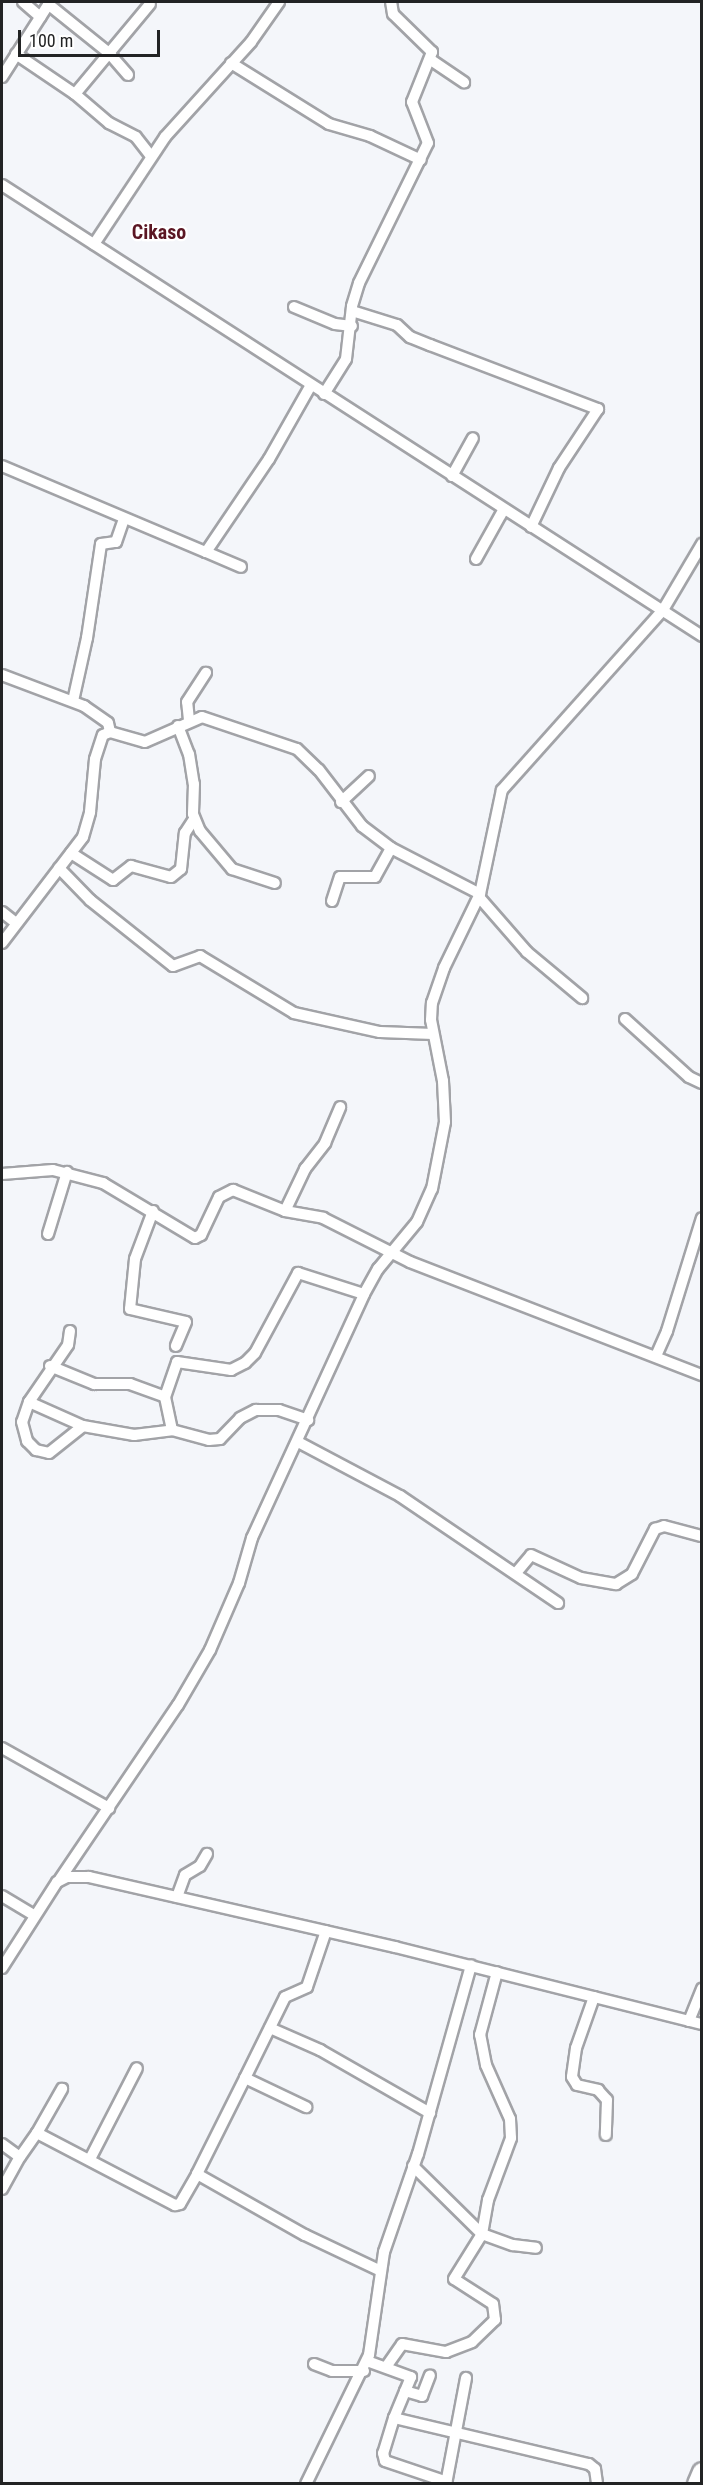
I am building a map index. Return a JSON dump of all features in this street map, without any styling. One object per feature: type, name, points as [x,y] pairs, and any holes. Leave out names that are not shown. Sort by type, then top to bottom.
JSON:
[{"type":"highway","points":[[697,2484],[702,2472]]},
{"type":"street","points":[[23,2],[40,17]]},
{"type":"street","points":[[94,244],[151,156],[231,63],[279,2]]},
{"type":"street","points":[[324,394],[346,358],[352,326],[352,311],[360,283],[428,142],[412,102],[431,60],[432,52],[391,11],[391,2]]},
{"type":"street","points":[[2,77],[49,3],[109,53],[128,75]]},
{"type":"street","points":[[75,94],[150,4]]},
{"type":"street","points":[[16,54],[75,94],[92,111],[136,137],[151,156]]},
{"type":"street","points":[[431,60],[464,82]]},
{"type":"street","points":[[231,63],[329,124],[370,136],[421,160]]},
{"type":"street","points":[[2,185],[702,636]]},
{"type":"street","points":[[294,307],[335,324],[352,326]]},
{"type":"street","points":[[352,311],[397,325],[410,337],[598,409],[560,468],[531,527]]},
{"type":"street","points":[[206,552],[268,459],[310,385]]},
{"type":"street","points":[[452,476],[473,438]]},
{"type":"street","points":[[2,466],[241,567]]},
{"type":"street","points":[[476,559],[504,509]]},
{"type":"street","points":[[73,701],[87,638],[101,544],[116,542],[124,519]]},
{"type":"street","points":[[2,1968],[34,1916],[190,1687],[210,1650],[239,1583],[252,1538],[364,1294],[390,1253],[420,1216],[440,1160],[445,1122],[443,1082],[433,1034],[432,1003],[437,985],[479,896],[501,790],[663,610],[702,544]]},
{"type":"street","points":[[189,720],[187,702],[206,672]]},
{"type":"street","points":[[2,675],[73,701],[108,723],[110,732]]},
{"type":"street","points":[[110,732],[145,742],[189,720],[211,717],[257,737],[286,743],[314,764],[341,802],[362,826],[391,848],[479,896],[528,952],[582,998]]},
{"type":"street","points":[[178,726],[189,754],[194,819],[200,831],[232,868],[275,883]]},
{"type":"street","points":[[2,943],[15,922],[71,853],[88,825],[98,742],[110,732]]},
{"type":"street","points":[[341,802],[369,776]]},
{"type":"street","points":[[71,853],[113,880],[131,866],[171,877],[181,868],[185,833],[194,819]]},
{"type":"street","points":[[332,901],[340,877],[375,877],[391,848]]},
{"type":"street","points":[[59,868],[90,900],[173,966],[200,956],[294,1013],[380,1032],[433,1034]]},
{"type":"street","points":[[2,912],[15,922]]},
{"type":"street","points":[[625,1019],[688,1077],[702,1083]]},
{"type":"street","points":[[285,1211],[305,1169],[325,1143],[340,1107]]},
{"type":"street","points":[[2,1174],[67,1172],[114,1188],[195,1238],[201,1235],[219,1197],[229,1189],[285,1211],[323,1218],[390,1253],[702,1375]]},
{"type":"street","points":[[48,1234],[67,1172]]},
{"type":"street","points":[[153,1211],[135,1259],[130,1309],[186,1322],[176,1346]]},
{"type":"street","points":[[656,1356],[667,1330],[702,1218]]},
{"type":"street","points":[[172,1430],[165,1397],[177,1362],[231,1370],[245,1363],[255,1353],[298,1273],[364,1294]]},
{"type":"street","points":[[70,1330],[68,1345],[50,1366],[28,1402],[23,1428],[30,1446],[42,1452],[56,1450],[83,1426]]},
{"type":"street","points":[[50,1366],[99,1385],[130,1384],[165,1397]]},
{"type":"street","points":[[28,1402],[83,1426],[134,1435],[172,1430],[209,1440],[220,1439],[240,1418],[256,1410],[279,1410],[308,1420]]},
{"type":"street","points":[[298,1442],[400,1496],[558,1603]]},
{"type":"street","points":[[516,1573],[531,1555],[581,1578],[616,1584],[632,1574],[655,1529],[664,1527],[702,1536]]},
{"type":"street","points":[[2,1748],[109,1809]]},
{"type":"street","points":[[177,1897],[185,1875],[200,1866],[207,1854]]},
{"type":"street","points":[[60,1879],[88,1877],[177,1897],[471,1965],[702,2024]]},
{"type":"street","points":[[2,1896],[34,1916]]},
{"type":"street","points":[[37,2133],[175,2205],[180,2204],[288,1993],[307,1987],[326,1931]]},
{"type":"street","points":[[306,2484],[365,2366],[375,2336],[381,2271],[395,2214],[430,2113],[471,1965]]},
{"type":"street","points":[[386,2367],[402,2344],[446,2352],[472,2342],[490,2327],[496,2310],[493,2304],[454,2279],[482,2234],[488,2200],[512,2132],[486,2065],[480,2035],[497,1972]]},
{"type":"street","points":[[689,2021],[702,1989]]},
{"type":"street","points":[[594,1997],[576,2048],[572,2077],[577,2085],[598,2090],[607,2100],[606,2135]]},
{"type":"street","points":[[270,2028],[320,2050],[430,2113]]},
{"type":"street","points":[[90,2159],[137,2068]]},
{"type":"street","points":[[245,2078],[306,2107]]},
{"type":"street","points":[[2,2189],[62,2089]]},
{"type":"street","points":[[2,2144],[20,2157]]},
{"type":"street","points":[[413,2166],[482,2234],[513,2246],[536,2248]]},
{"type":"street","points":[[197,2174],[305,2235],[381,2271]]},
{"type":"street","points":[[314,2364],[337,2371],[365,2366],[386,2367],[411,2377],[383,2453],[385,2461],[446,2483],[465,2378]]},
{"type":"street","points":[[405,2391],[422,2396],[430,2375]]},
{"type":"street","points":[[394,2418],[589,2464],[595,2469],[597,2484]]},
{"type":"district","name":"Cikaso","points":[[159,232]]}]
